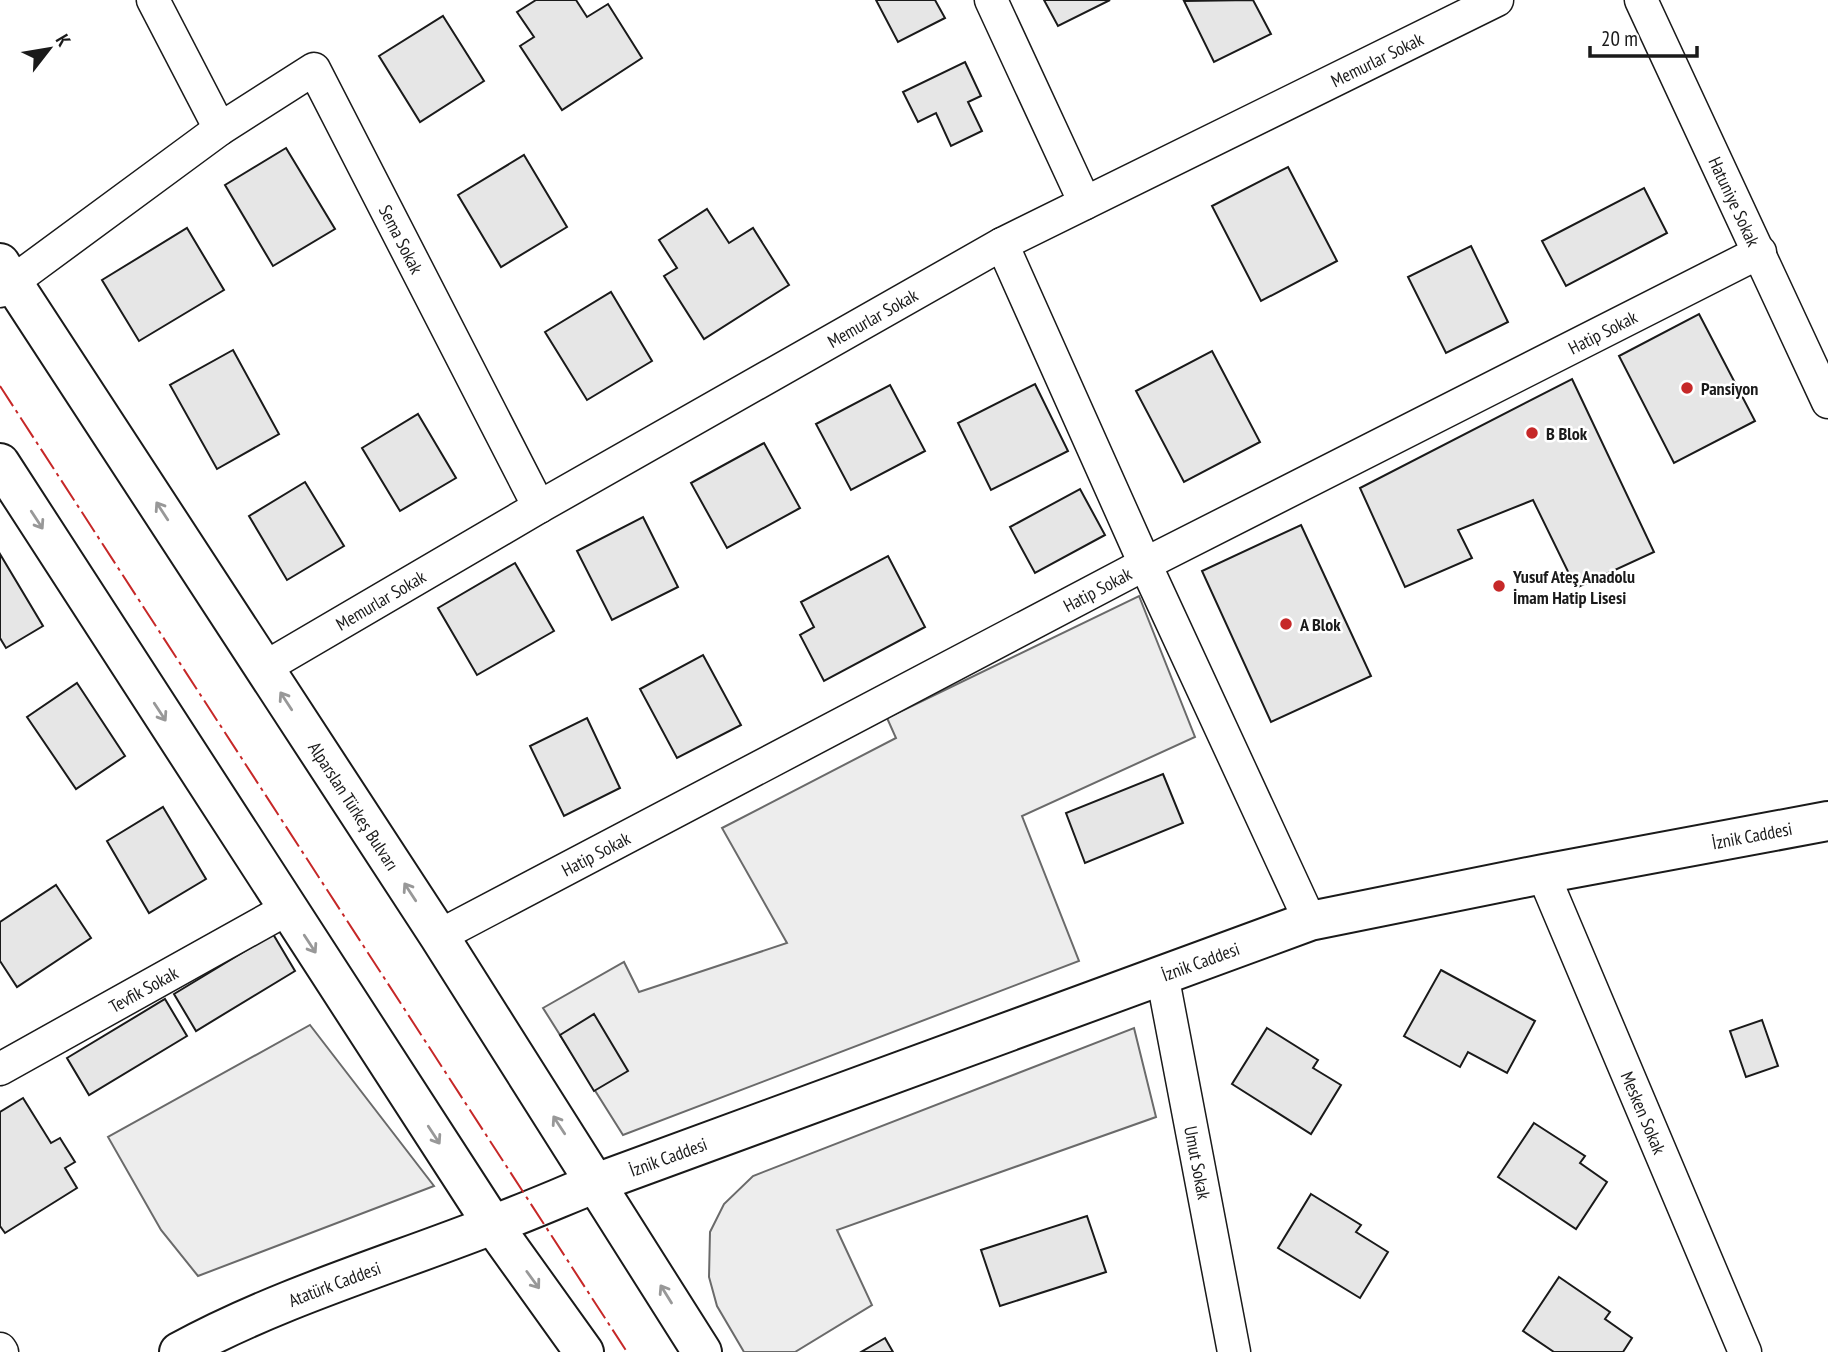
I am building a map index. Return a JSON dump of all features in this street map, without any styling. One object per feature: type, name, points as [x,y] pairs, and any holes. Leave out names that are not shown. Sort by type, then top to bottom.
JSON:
[{"type":"main road","name":"Alparslan Türkeş Bulvarı","points":[[4,278],[439,936],[702,1352]]},
{"type":"main road","points":[[0,463],[493,1225],[584,1352]]},
{"type":"main road","name":"İznik Caddesi","points":[[493,1225],[596,1183],[1310,921],[1828,821]]},
{"type":"main road","name":"Atatürk Caddesi","points":[[179,1352],[224,1328],[315,1290],[493,1225]]},
{"type":"street","points":[[153,0],[220,129]]},
{"type":"street","points":[[991,0],[1085,203]]},
{"type":"street","name":"Memurlar Sokak","points":[[264,668],[539,507],[1002,244],[1497,0]]},
{"type":"street","name":"Hatuniye Sokak","points":[[1642,0],[1760,252],[1816,341],[1828,402]]},
{"type":"street","name":"Sema Sokak","points":[[4,278],[220,129],[313,69],[539,507]]},
{"type":"street","points":[[1002,244],[1145,564],[1310,921]]},
{"type":"street","name":"Hatip Sokak","points":[[439,936],[1145,564],[1760,252]]},
{"type":"street","name":"Mesken Sokak","points":[[1543,874],[1745,1352]]},
{"type":"street","name":"Tevfik Sokak","points":[[0,1069],[287,909]]},
{"type":"street","name":"Umut Sokak","points":[[1162,974],[1234,1352]]},
{"type":"shaded area","points":[[1139,596],[1195,737],[1022,816],[1079,961],[623,1135],[543,1008],[624,962],[639,992],[787,943],[722,828],[896,738],[887,718]]},
{"type":"shaded area","points":[[310,1025],[434,1186],[198,1276],[161,1230],[108,1137]]},
{"type":"shaded area","points":[[1134,1028],[1156,1117],[837,1230],[872,1305],[795,1352],[744,1352],[717,1306],[709,1277],[710,1232],[724,1204],[753,1176]]},
{"type":"building","points":[[536,0],[576,0],[587,17],[608,4],[642,58],[562,110],[520,46],[534,37],[517,12]]},
{"type":"building","points":[[876,0],[935,0],[945,18],[898,42]]},
{"type":"building","points":[[1044,0],[1110,0],[1058,26]]},
{"type":"building","points":[[1253,0],[1271,34],[1214,62],[1184,1]]},
{"type":"building","points":[[443,16],[484,81],[420,122],[379,56]]},
{"type":"building","points":[[965,62],[981,96],[968,102],[982,131],[951,146],[936,113],[918,122],[903,92]]},
{"type":"building","points":[[286,148],[335,229],[273,266],[225,185]]},
{"type":"building","points":[[524,155],[567,227],[501,267],[458,195]]},
{"type":"building","points":[[1288,167],[1337,261],[1261,301],[1212,206]]},
{"type":"building","points":[[1644,188],[1667,233],[1566,286],[1542,241]]},
{"type":"building","points":[[707,209],[729,243],[753,228],[789,285],[704,339],[664,276],[677,268],[659,240]]},
{"type":"building","points":[[187,228],[224,290],[139,341],[102,280]]},
{"type":"building","points":[[1471,246],[1508,322],[1446,353],[1408,277]]},
{"type":"building","points":[[611,292],[652,361],[587,400],[545,332]]},
{"type":"building","name":"Pansiyon","points":[[1699,314],[1755,421],[1674,463],[1619,356]]},
{"type":"building","points":[[233,350],[279,434],[217,469],[170,385]]},
{"type":"building","points":[[1212,351],[1260,442],[1184,482],[1136,391]]},
{"type":"building","name":"B Blok","points":[[1572,379],[1654,552],[1576,588],[1533,500],[1458,530],[1472,558],[1405,587],[1360,488]]},
{"type":"building","points":[[1035,384],[1068,451],[991,490],[958,423]]},
{"type":"building","points":[[890,385],[925,451],[851,490],[816,424]]},
{"type":"building","points":[[418,414],[456,478],[400,511],[362,448]]},
{"type":"building","points":[[764,443],[800,508],[727,548],[691,483]]},
{"type":"building","points":[[305,482],[344,546],[287,580],[249,516]]},
{"type":"building","points":[[1080,489],[1105,535],[1035,573],[1010,527]]},
{"type":"building","points":[[643,517],[678,587],[612,620],[577,551]]},
{"type":"building","name":"A Blok","points":[[1301,525],[1371,676],[1271,722],[1202,571]]},
{"type":"building","points":[[0,554],[43,626],[6,648],[0,638]]},
{"type":"building","points":[[888,556],[925,627],[824,681],[800,635],[814,627],[801,602]]},
{"type":"building","points":[[515,563],[554,631],[477,675],[438,608]]},
{"type":"building","points":[[703,655],[741,725],[677,758],[640,689]]},
{"type":"building","points":[[77,683],[125,756],[76,789],[27,717]]},
{"type":"building","points":[[587,718],[620,788],[564,816],[530,746]]},
{"type":"building","points":[[1163,774],[1183,823],[1085,863],[1066,813]]},
{"type":"building","points":[[163,807],[206,879],[149,913],[107,841]]},
{"type":"building","points":[[56,885],[91,938],[17,987],[0,961],[0,922]]},
{"type":"building","points":[[273,934],[295,971],[196,1031],[174,994]]},
{"type":"building","points":[[1441,970],[1535,1021],[1507,1073],[1468,1052],[1460,1067],[1404,1036]]},
{"type":"building","points":[[165,999],[187,1036],[89,1095],[67,1058]]},
{"type":"building","points":[[594,1014],[628,1071],[594,1091],[560,1035]]},
{"type":"building","points":[[1762,1020],[1778,1066],[1746,1077],[1730,1031]]},
{"type":"building","points":[[1267,1028],[1318,1060],[1313,1068],[1341,1085],[1311,1134],[1232,1084]]},
{"type":"building","points":[[23,1098],[51,1143],[60,1138],[75,1162],[65,1168],[77,1188],[5,1233],[0,1226],[0,1112]]},
{"type":"building","points":[[1534,1123],[1585,1156],[1580,1163],[1607,1182],[1576,1229],[1498,1177]]},
{"type":"building","points":[[1311,1194],[1361,1225],[1356,1232],[1388,1252],[1360,1298],[1278,1248]]},
{"type":"building","points":[[1087,1216],[1106,1272],[1000,1306],[981,1250]]},
{"type":"building","points":[[1559,1277],[1610,1312],[1605,1319],[1632,1338],[1623,1352],[1554,1352],[1523,1331]]},
{"type":"building","points":[[885,1338],[893,1352],[861,1352]]},
{"type":"power","points":[[0,386],[627,1352]]},
{"type":"place","name":"Pansiyon","points":[[1687,388]]},
{"type":"place","name":"B Blok","points":[[1532,433]]},
{"type":"place","name":"Yusuf Ateş Anadolu İmam Hatip Lisesi","points":[[1499,586]]},
{"type":"place","name":"A Blok","points":[[1286,624]]}]
